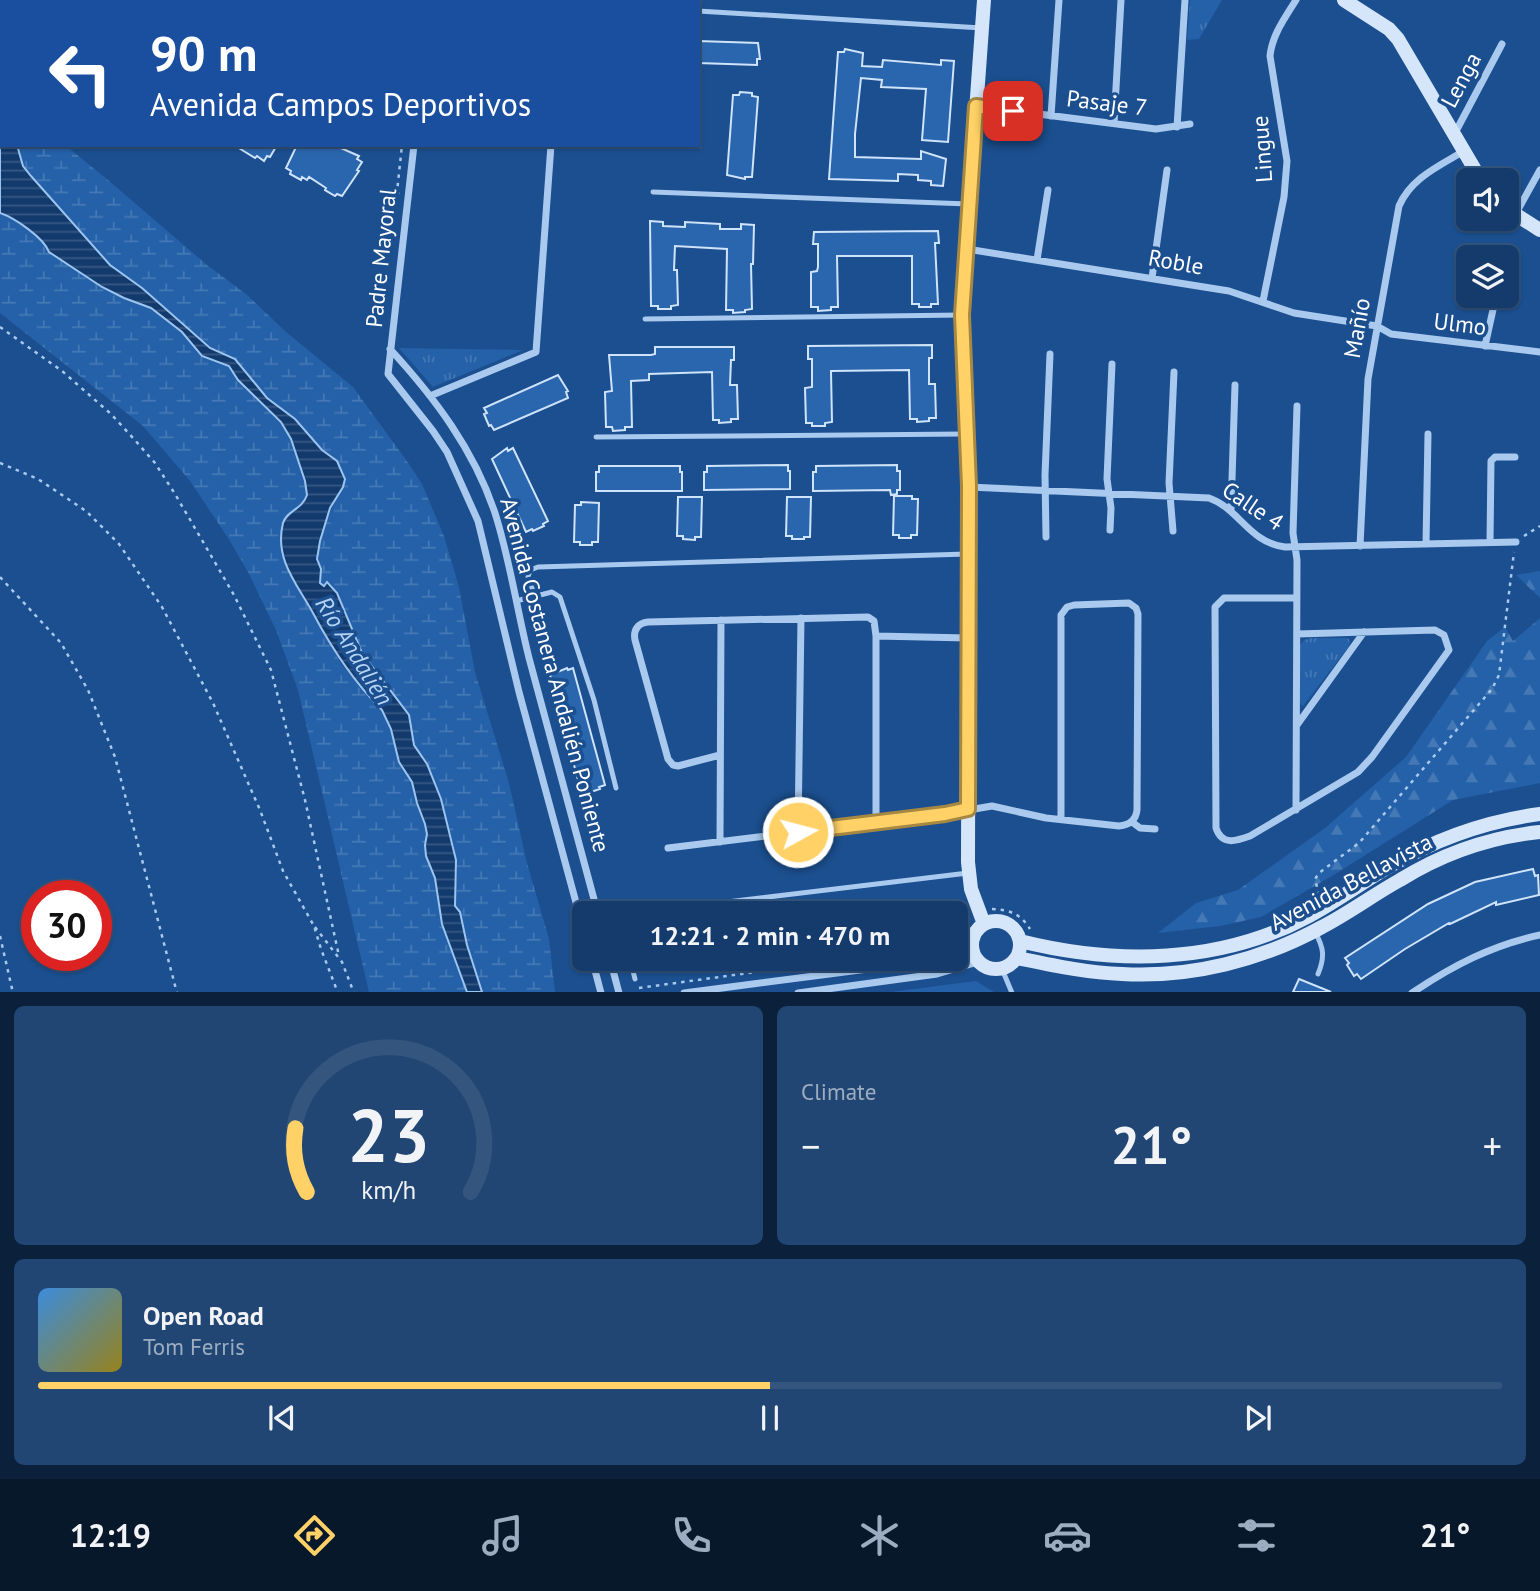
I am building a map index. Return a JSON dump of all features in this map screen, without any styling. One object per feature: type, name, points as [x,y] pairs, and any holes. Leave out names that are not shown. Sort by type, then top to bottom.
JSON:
[{"type":"street","points":[[981,919],[1006,923],[1015,931],[1020,941],[1017,958],[1002,969],[990,969],[978,962],[973,953],[972,942],[981,919],[969,873],[969,486],[962,315],[984,0]]},
{"type":"street","points":[[1051,116],[1059,0]]},
{"type":"street","points":[[1114,123],[1121,0]]},
{"type":"street","points":[[1177,127],[1185,0]]},
{"type":"street","name":"Lingue","points":[[1263,301],[1284,197],[1287,161],[1270,48],[1296,0]]},
{"type":"street","points":[[1344,0],[1389,29],[1398,39],[1474,168]]},
{"type":"street","name":"Lenga","points":[[1454,133],[1502,44]]},
{"type":"street","name":"Pasaje 7","points":[[976,106],[1156,129],[1190,124]]},
{"type":"street","name":"Padre Mayoral","points":[[388,374],[414,147]]},
{"type":"street","points":[[430,396],[536,352],[551,147]]},
{"type":"street","name":"Mañío","points":[[1360,545],[1365,407],[1399,206],[1402,198],[1418,179],[1464,151]]},
{"type":"street","points":[[1152,278],[1167,170]]},
{"type":"street","points":[[1519,200],[1540,170]]},
{"type":"street","points":[[1037,260],[1048,190]]},
{"type":"street","points":[[1519,217],[1540,230]]},
{"type":"street","name":"Roble","points":[[966,248],[1230,291],[1263,301],[1278,309],[1312,317],[1377,326]]},
{"type":"street","points":[[1485,346],[1493,308]]},
{"type":"street","name":"Ulmo","points":[[1377,326],[1391,334],[1540,352]]},
{"type":"street","name":"Avenida Costanera Andalién Poniente","points":[[390,349],[430,396],[463,444],[486,489],[501,536],[595,901]]},
{"type":"street","points":[[1046,537],[1050,354]]},
{"type":"street","points":[[1110,530],[1107,479],[1112,364]]},
{"type":"street","points":[[1173,531],[1171,495],[1174,372]]},
{"type":"street","name":"Avenida Costanera Andalién Poniente","points":[[388,374],[447,452],[478,521],[523,705],[576,901]]},
{"type":"street","points":[[1231,511],[1235,385]]},
{"type":"street","points":[[1296,810],[1297,598],[1293,533],[1297,406]]},
{"type":"street","points":[[1426,544],[1428,434]]},
{"type":"street","points":[[1490,542],[1491,461],[1495,457],[1515,457]]},
{"type":"street","name":"Calle 4","points":[[969,486],[1209,498],[1223,504],[1261,540],[1277,546],[1516,542]]},
{"type":"street","points":[[1297,598],[1227,598],[1221,599],[1215,607],[1217,832],[1222,839],[1235,841],[1250,836],[1351,777],[1365,765],[1449,650],[1444,635],[1435,630],[1297,634]]},
{"type":"street","points":[[668,848],[968,809],[1004,807],[1036,817],[1119,826],[1132,821],[1136,810],[1138,614],[1133,606],[1125,603],[1074,605],[1067,607],[1061,615],[1062,819]]},
{"type":"street","points":[[720,755],[678,766],[670,762],[634,636],[636,627],[644,622],[865,616],[874,621],[876,636],[876,823]]},
{"type":"street","points":[[798,832],[801,618]]},
{"type":"street","points":[[720,842],[721,620]]},
{"type":"street","points":[[1297,725],[1364,632]]},
{"type":"street","points":[[876,636],[968,638]]},
{"type":"street","name":"Avenida Bellavista","points":[[1020,941],[1116,957],[1171,955],[1225,947],[1276,932],[1308,917],[1392,865],[1434,844],[1490,824],[1540,814]]},
{"type":"street","points":[[1132,821],[1140,828],[1156,829]]},
{"type":"street","name":"Avenida Bellavista","points":[[1017,958],[1122,975],[1181,973],[1254,957],[1315,931],[1399,880],[1442,858],[1486,842],[1540,832]]},
{"type":"street","points":[[1412,992],[1464,961],[1505,944],[1540,935]]},
{"type":"street","points":[[968,945],[972,942]]},
{"type":"street","points":[[797,992],[937,974],[978,962]]},
{"type":"street","points":[[595,971],[601,992]]},
{"type":"street","points":[[613,971],[619,992]]},
{"type":"street","points":[[684,992],[850,971]]},
{"type":"lane","points":[[700,11],[982,28]]},
{"type":"lane","points":[[653,192],[970,204]]},
{"type":"lane","points":[[645,319],[962,315]]},
{"type":"lane","points":[[596,437],[966,434]]},
{"type":"lane","points":[[535,596],[528,577],[530,570],[538,567],[968,554]]},
{"type":"lane","points":[[516,601],[552,592],[563,602],[594,699],[616,788]]},
{"type":"lane","points":[[735,901],[969,873]]},
{"type":"lane","points":[[1315,931],[1324,950],[1318,974]]},
{"type":"lane","points":[[1002,969],[1012,992]]},
{"type":"lane","points":[[633,971],[635,979]]},
{"type":"path","points":[[0,327],[71,378],[111,414],[155,463],[234,595],[271,670],[305,800],[339,956],[354,992]]},
{"type":"path","points":[[0,463],[38,479],[71,499],[104,527],[134,562],[203,680],[247,779],[283,871],[314,926],[339,956]]},
{"type":"path","points":[[1320,898],[1315,879],[1319,873],[1359,843],[1492,689],[1499,675],[1516,542],[1540,526]]},
{"type":"path","points":[[0,577],[61,643],[88,691],[115,757],[177,992]]},
{"type":"path","points":[[968,919],[981,919],[995,908],[1013,912],[1023,919],[1032,932],[1036,932]]},
{"type":"path","points":[[314,926],[328,971],[338,992]]},
{"type":"path","points":[[0,936],[13,992]]},
{"type":"path","points":[[619,992],[767,971]]},
{"type":"green space","points":[[1190,0],[1222,0],[1199,39],[1187,40]]},
{"type":"green space","points":[[18,147],[67,147],[207,265],[246,294],[285,331],[353,387],[422,484],[444,536],[459,587],[475,672],[509,783],[527,863],[549,939],[555,992],[482,992],[460,912],[455,906],[457,869],[454,846],[427,764],[414,745],[409,715],[357,645],[342,605],[327,583],[321,586],[319,558],[322,534],[343,487],[333,456],[322,450],[295,419],[267,398],[227,355],[217,352],[203,342],[142,288],[110,265],[23,166]]},
{"type":"green space","points":[[0,213],[28,229],[49,252],[102,287],[151,308],[182,332],[202,356],[230,366],[282,424],[306,479],[305,502],[292,512],[307,603],[342,665],[382,710],[391,729],[402,769],[412,782],[428,834],[426,856],[435,878],[442,924],[467,992],[369,992],[298,690],[276,630],[230,541],[190,481],[143,426],[0,313]]},
{"type":"green space","points":[[399,348],[523,350],[433,387]]},
{"type":"green space","points":[[1540,571],[1540,598],[1516,575]]},
{"type":"green space","points":[[1540,618],[1540,783],[1453,800],[1261,917],[1220,926],[1158,933],[1196,903],[1238,890],[1325,828],[1406,757],[1487,641],[1505,627],[1513,641]]},
{"type":"green space","points":[[1311,638],[1346,638],[1349,639],[1350,645],[1303,706],[1300,703],[1300,645]]},
{"type":"green space","points":[[976,981],[994,992],[890,992]]},
{"type":"water","name":"Río Andalién","points":[[0,147],[18,147],[23,166],[110,265],[142,288],[210,348],[235,359],[267,398],[295,419],[322,450],[337,461],[345,479],[330,508],[320,541],[317,559],[321,569],[320,583],[324,586],[327,582],[337,593],[362,653],[409,715],[414,745],[427,764],[441,799],[456,860],[455,906],[460,912],[482,992],[467,992],[442,924],[435,878],[426,856],[425,824],[412,782],[399,762],[391,729],[382,710],[352,676],[336,652],[284,560],[281,536],[283,523],[307,495],[291,439],[281,422],[238,380],[229,366],[202,356],[182,332],[151,308],[102,287],[49,252],[28,229],[0,213]]},
{"type":"building","points":[[700,41],[758,43],[760,59],[757,59],[757,65],[700,63]]},
{"type":"building","points":[[845,49],[863,53],[862,66],[882,67],[883,60],[941,65],[941,60],[954,61],[948,142],[922,140],[926,89],[881,87],[882,80],[861,78],[855,134],[855,157],[921,159],[921,151],[946,159],[943,186],[918,180],[918,175],[898,174],[898,181],[829,179],[838,52],[844,52]]},
{"type":"building","points":[[740,92],[752,93],[752,96],[758,97],[752,177],[745,179],[727,175],[733,95],[739,95]]},
{"type":"building","points":[[237,147],[276,147],[264,161],[257,156],[255,158]]},
{"type":"building","points":[[296,147],[339,147],[359,156],[357,159],[362,162],[342,196],[335,196],[309,177],[307,180],[302,177],[301,180],[290,174],[291,171],[286,168]]},
{"type":"building","points":[[650,221],[663,222],[663,226],[685,227],[685,222],[720,224],[720,229],[741,229],[741,224],[754,225],[752,309],[733,313],[733,310],[726,310],[727,249],[675,246],[674,270],[677,270],[678,305],[671,306],[671,309],[651,306]]},
{"type":"building","points":[[938,231],[939,243],[935,243],[938,304],[919,307],[919,304],[912,304],[912,256],[837,256],[838,307],[818,311],[818,307],[811,307],[811,272],[817,271],[818,267],[818,244],[813,244],[814,232]]},
{"type":"building","points":[[932,345],[929,384],[935,384],[936,418],[917,422],[917,419],[910,419],[909,370],[831,371],[832,422],[825,423],[825,426],[806,423],[805,388],[812,387],[812,359],[808,359],[808,346]]},
{"type":"building","points":[[655,347],[734,347],[730,385],[737,385],[738,419],[719,423],[719,420],[713,420],[712,372],[649,374],[649,380],[631,381],[632,427],[613,431],[612,427],[606,427],[605,392],[612,391],[609,355],[651,355],[655,354]]},
{"type":"building","points":[[558,375],[568,391],[568,398],[494,430],[489,426],[484,408]]},
{"type":"building","points":[[507,448],[508,451],[513,448],[548,521],[533,531],[532,529],[526,532],[492,459]]},
{"type":"building","points":[[788,465],[790,489],[704,490],[704,472],[707,472],[707,466]]},
{"type":"building","points":[[897,465],[897,471],[900,471],[900,490],[897,490],[897,494],[891,495],[890,490],[813,491],[813,472],[816,472],[816,466]]},
{"type":"building","points":[[599,466],[680,466],[682,491],[596,491],[596,472],[599,472]]},
{"type":"building","points":[[894,496],[912,496],[912,499],[918,499],[917,535],[911,535],[911,538],[893,535]]},
{"type":"building","points":[[678,497],[702,497],[701,537],[695,537],[695,540],[677,536]]},
{"type":"building","points":[[787,497],[811,497],[810,537],[792,539],[792,536],[786,536]]},
{"type":"building","points":[[581,502],[599,503],[598,542],[592,542],[592,545],[574,542],[575,505],[581,505]]},
{"type":"building","points":[[573,668],[605,785],[588,793],[587,790],[581,791],[550,675]]},
{"type":"building","points":[[1533,869],[1535,876],[1538,875],[1539,895],[1496,905],[1496,902],[1449,923],[1361,979],[1357,974],[1354,976],[1347,965],[1349,963],[1345,958],[1428,904],[1475,882]]},
{"type":"building","points":[[1299,979],[1331,992],[1293,992]]},
{"type":"route","points":[[798,832],[968,809],[969,486],[962,292],[976,106],[1013,111]]}]
